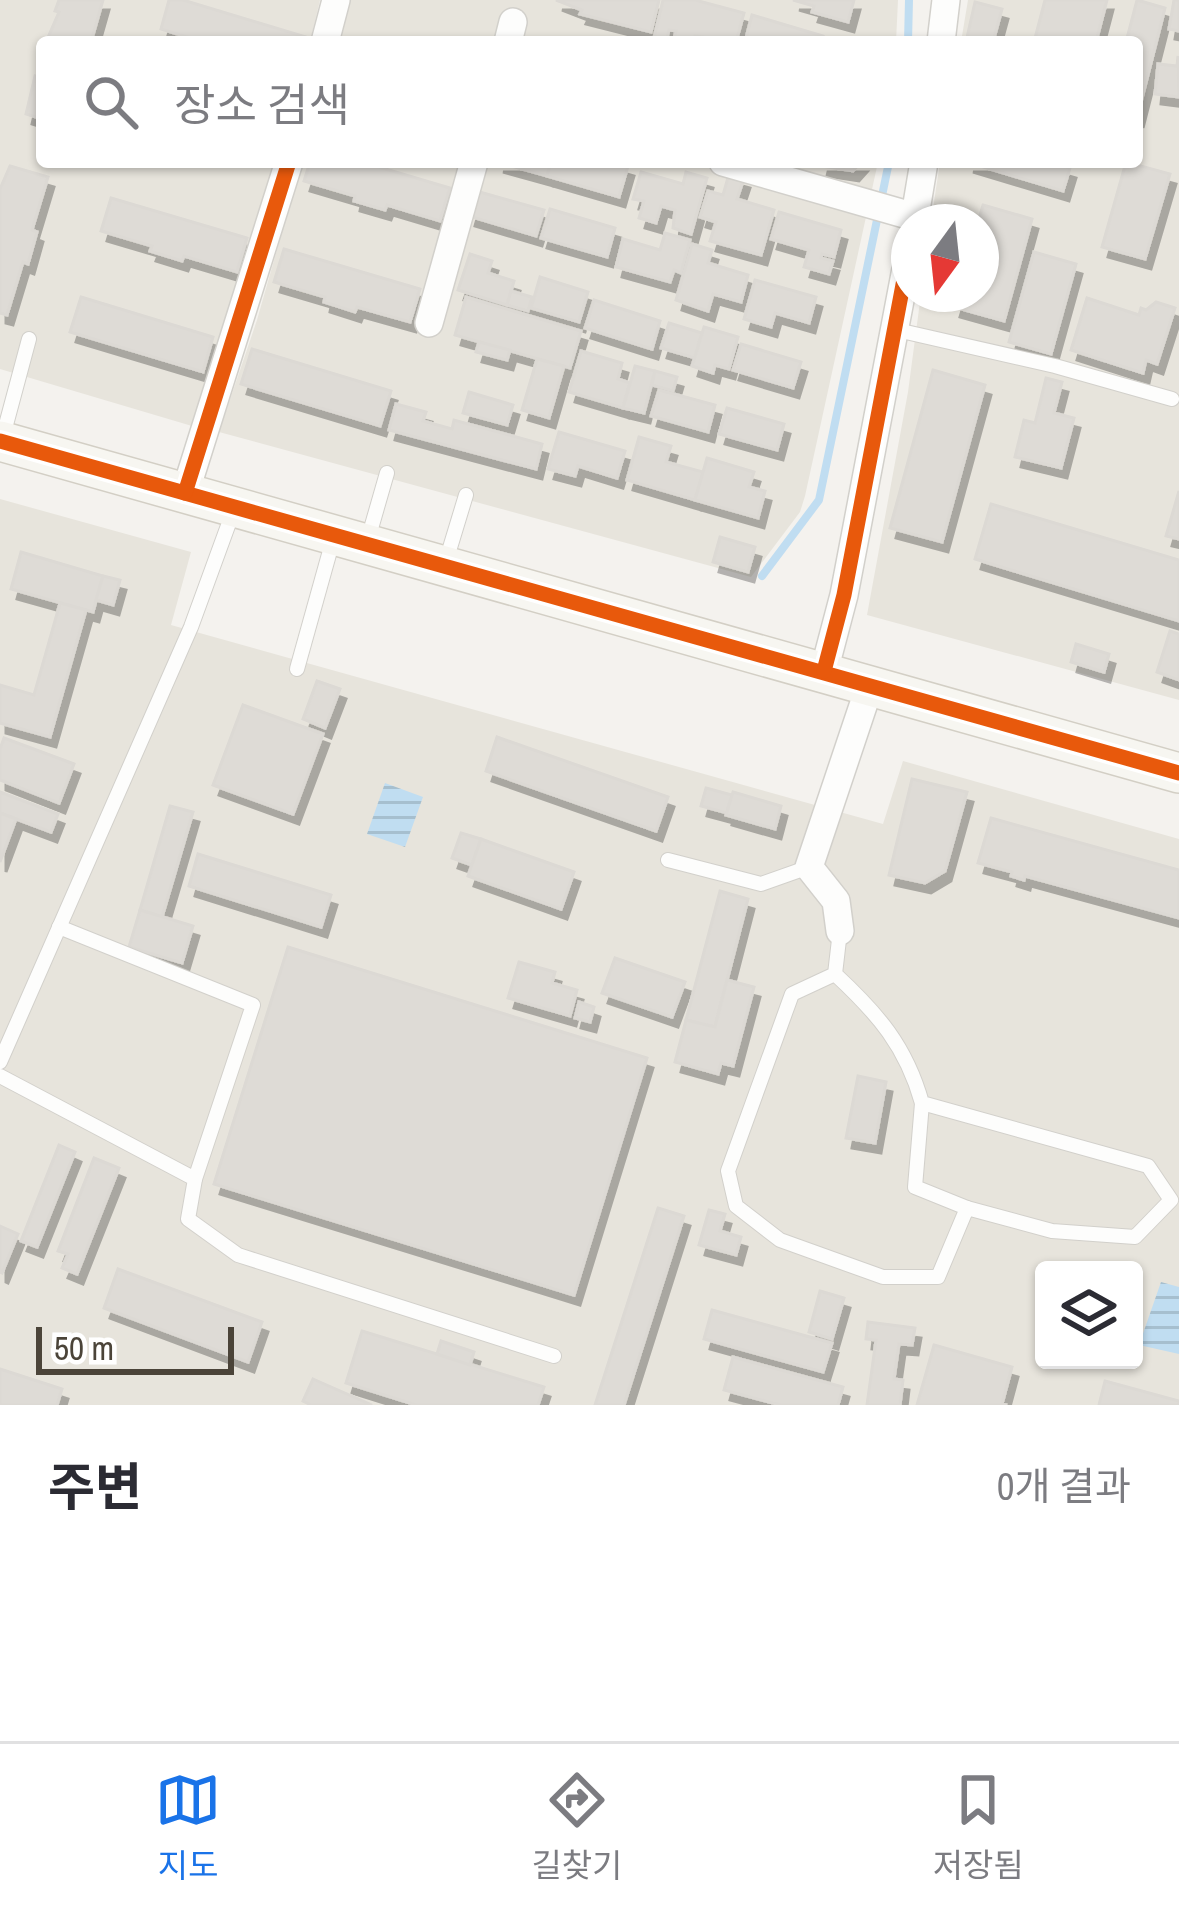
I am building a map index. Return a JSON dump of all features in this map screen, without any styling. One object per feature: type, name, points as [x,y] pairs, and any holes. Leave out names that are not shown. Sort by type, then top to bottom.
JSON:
[{"type":"street","points":[[327,36],[336,0]]},
{"type":"street","points":[[942,36],[946,0]]},
{"type":"street","points":[[185,493],[287,168]]},
{"type":"street","points":[[429,323],[472,168]]},
{"type":"street","points":[[744,168],[891,212]]},
{"type":"street","points":[[903,204],[921,168]]},
{"type":"street","points":[[824,671],[844,595],[900,312]]},
{"type":"street","points":[[1,441],[1179,773]]},
{"type":"street","points":[[840,931],[836,901],[809,867],[870,685]]},
{"type":"lane","points":[[897,330],[1172,398]]},
{"type":"lane","points":[[1,441],[28,339]]},
{"type":"lane","points":[[297,669],[350,540],[387,473]]},
{"type":"lane","points":[[445,566],[466,495]]},
{"type":"lane","points":[[0,1062],[191,626],[235,507]]},
{"type":"lane","points":[[668,860],[761,884],[809,867]]},
{"type":"lane","points":[[59,926],[253,1005],[195,1179],[188,1219],[238,1255],[554,1356]]},
{"type":"lane","points":[[836,974],[840,931]]},
{"type":"lane","points":[[836,974],[878,1013],[912,1070],[922,1103],[915,1187],[968,1208],[1052,1231],[1135,1237],[1171,1200],[1148,1166],[922,1103]]},
{"type":"lane","points":[[836,974],[792,994],[728,1171],[736,1206],[780,1240],[883,1277],[938,1276],[968,1208]]},
{"type":"lane","points":[[0,1076],[195,1179]]},
{"type":"shaded area","points":[[0,0],[320,0],[311,36],[36,36],[36,168],[274,168],[239,293],[192,426],[0,369]]},
{"type":"shaded area","points":[[348,0],[898,0],[896,36],[338,36]]},
{"type":"shaded area","points":[[968,0],[1179,0],[1179,700],[867,615],[919,312],[999,312],[999,204],[934,204],[939,168],[1143,168],[1143,36],[962,36]]},
{"type":"shaded area","points":[[300,168],[877,168],[805,496],[800,512],[751,577],[219,432]]},
{"type":"shaded area","points":[[0,499],[191,552],[171,625],[883,824],[903,761],[1179,839],[1179,1405],[0,1405]]},
{"type":"water","points":[[385,783],[423,797],[405,847],[367,834]]},
{"type":"water","points":[[1161,1282],[1179,1287],[1179,1354],[1143,1346]]},
{"type":"building","points":[[59,0],[103,0],[93,36],[49,36],[59,12],[55,11]]},
{"type":"building","points":[[169,0],[183,0],[303,36],[184,36],[161,29]]},
{"type":"building","points":[[556,0],[659,0],[651,32],[580,14],[582,10]]},
{"type":"building","points":[[663,0],[695,0],[744,13],[738,36],[675,36],[676,31],[669,30],[668,36],[654,36]]},
{"type":"building","points":[[793,0],[854,0],[848,22],[812,12],[814,6]]},
{"type":"building","points":[[1045,0],[1107,0],[1098,36],[1036,36]]},
{"type":"building","points":[[1137,0],[1165,8],[1143,94],[1143,36],[1128,36]]},
{"type":"building","points":[[1174,0],[1179,0],[1179,31],[1169,29]]},
{"type":"building","points":[[975,2],[1002,9],[995,36],[967,36]]},
{"type":"building","points":[[752,15],[823,36],[747,36]]},
{"type":"building","points":[[1178,56],[1179,97],[1155,94],[1158,64],[1177,66]]},
{"type":"building","points":[[36,76],[36,117],[26,114]]},
{"type":"building","points":[[10,166],[48,177],[32,230],[37,232],[28,264],[23,262],[7,315],[0,313],[0,189]]},
{"type":"building","points":[[1143,167],[1170,174],[1145,259],[1102,247],[1124,168]]},
{"type":"building","points":[[308,168],[382,168],[450,188],[440,221],[354,201],[355,196],[304,181]]},
{"type":"building","points":[[518,168],[549,168],[547,176]]},
{"type":"building","points":[[549,168],[627,168],[619,197],[547,176]]},
{"type":"building","points":[[987,168],[1070,168],[1063,191]]},
{"type":"building","points":[[641,172],[683,184],[686,172],[707,178],[691,234],[673,228],[675,210],[661,206],[656,223],[639,218],[644,201],[633,199]]},
{"type":"building","points":[[729,174],[744,178],[737,199],[774,210],[761,255],[710,241],[716,222],[700,217],[708,191],[723,195]]},
{"type":"building","points":[[476,191],[544,210],[536,236],[469,216]]},
{"type":"building","points":[[111,198],[247,238],[237,272],[184,256],[182,261],[150,251],[152,246],[101,231]]},
{"type":"building","points":[[550,209],[615,228],[607,257],[541,238]]},
{"type":"building","points":[[999,210],[1032,219],[1004,321],[972,312],[999,312]]},
{"type":"building","points":[[779,212],[841,230],[834,257],[822,254],[821,258],[833,261],[829,274],[804,267],[809,250],[771,239]]},
{"type":"building","points":[[665,233],[690,240],[681,273],[674,270],[670,282],[616,267],[623,239],[660,250]]},
{"type":"building","points":[[692,244],[712,250],[708,263],[748,275],[741,302],[713,294],[708,311],[676,300]]},
{"type":"building","points":[[284,249],[420,289],[410,322],[357,307],[355,312],[324,302],[325,297],[274,282]]},
{"type":"building","points":[[1034,252],[1076,264],[1051,354],[1009,342]]},
{"type":"building","points":[[470,254],[492,261],[488,273],[514,281],[507,305],[458,290]]},
{"type":"building","points":[[540,277],[588,292],[579,322],[531,308]]},
{"type":"building","points":[[755,280],[816,297],[809,323],[775,313],[771,327],[744,319]]},
{"type":"building","points":[[511,291],[532,297],[528,311],[507,305]]},
{"type":"building","points":[[81,297],[213,337],[203,372],[70,332]]},
{"type":"building","points":[[466,297],[581,331],[570,368],[455,335]]},
{"type":"building","points":[[1087,298],[1139,315],[1141,308],[1146,310],[1156,302],[1175,308],[1157,364],[1146,360],[1143,373],[1071,350]]},
{"type":"building","points":[[594,300],[660,321],[652,349],[585,328]]},
{"type":"building","points":[[669,323],[702,333],[695,358],[661,348]]},
{"type":"building","points":[[704,327],[738,337],[729,369],[715,365],[713,373],[692,366]]},
{"type":"building","points":[[479,342],[510,350],[507,360],[476,352]]},
{"type":"building","points":[[741,344],[801,362],[793,388],[733,370]]},
{"type":"building","points":[[252,349],[391,391],[380,426],[241,384]]},
{"type":"building","points":[[581,351],[622,363],[618,379],[630,383],[623,408],[569,392]]},
{"type":"building","points":[[537,359],[564,366],[549,418],[522,410]]},
{"type":"building","points":[[635,366],[655,371],[644,413],[623,408]]},
{"type":"building","points":[[933,370],[985,385],[942,542],[890,528]]},
{"type":"building","points":[[655,371],[677,377],[673,391],[652,385]]},
{"type":"building","points":[[1046,378],[1062,382],[1054,413],[1074,418],[1061,468],[1015,457],[1024,420],[1035,423]]},
{"type":"building","points":[[659,390],[715,405],[708,432],[651,416]]},
{"type":"building","points":[[469,392],[513,405],[507,425],[463,413]]},
{"type":"building","points":[[396,404],[426,412],[423,421],[452,429],[454,420],[542,444],[536,469],[389,430]]},
{"type":"building","points":[[727,408],[784,424],[777,450],[719,434]]},
{"type":"building","points":[[559,432],[625,451],[617,478],[578,466],[575,476],[548,469]]},
{"type":"building","points":[[639,437],[671,446],[666,462],[703,472],[695,500],[627,480]]},
{"type":"building","points":[[707,458],[754,472],[749,487],[765,491],[758,518],[695,500]]},
{"type":"building","points":[[1179,491],[1179,539],[1166,536]]},
{"type":"building","points":[[991,504],[1179,560],[1179,621],[975,559]]},
{"type":"building","points":[[720,537],[755,547],[748,572],[713,562]]},
{"type":"building","points":[[21,552],[103,576],[93,612],[11,589]]},
{"type":"building","points":[[103,576],[120,580],[113,605],[96,600]]},
{"type":"building","points":[[60,603],[86,610],[50,737],[0,723],[0,685],[34,695]]},
{"type":"building","points":[[1170,631],[1179,634],[1179,680],[1157,672]]},
{"type":"building","points":[[1076,644],[1109,654],[1104,672],[1071,662]]},
{"type":"building","points":[[317,681],[340,689],[325,728],[303,719]]},
{"type":"building","points":[[243,705],[323,734],[293,814],[213,785]]},
{"type":"building","points":[[497,737],[668,797],[656,831],[486,771]]},
{"type":"building","points":[[4,738],[74,764],[59,803],[0,780]]},
{"type":"building","points":[[912,779],[967,792],[945,871],[925,883],[889,875]]},
{"type":"building","points":[[706,788],[732,795],[727,813],[701,806]]},
{"type":"building","points":[[0,792],[58,814],[51,832],[0,813]]},
{"type":"building","points":[[733,792],[781,806],[775,829],[726,815]]},
{"type":"building","points":[[170,806],[193,812],[162,917],[140,910]]},
{"type":"building","points":[[0,813],[16,819],[0,862]]},
{"type":"building","points":[[991,818],[1179,870],[1179,918],[1025,876],[1024,880],[978,863]]},
{"type":"building","points":[[461,833],[481,839],[472,865],[452,858]]},
{"type":"building","points":[[481,839],[574,872],[561,909],[468,876]]},
{"type":"building","points":[[198,854],[331,895],[321,927],[189,886]]},
{"type":"building","points":[[720,891],[748,899],[715,1027],[686,1020]]},
{"type":"building","points":[[140,910],[193,926],[182,963],[129,947]]},
{"type":"building","points":[[288,947],[647,1058],[574,1295],[214,1184]]},
{"type":"building","points":[[615,958],[685,982],[672,1017],[602,993]]},
{"type":"building","points":[[519,962],[555,972],[552,983],[577,990],[570,1016],[508,998]]},
{"type":"building","points":[[727,980],[754,987],[733,1066],[721,1063],[718,1074],[675,1062],[686,1020],[715,1027]]},
{"type":"building","points":[[579,1002],[594,1007],[590,1022],[575,1018]]},
{"type":"building","points":[[858,1076],[886,1082],[875,1143],[846,1138]]},
{"type":"building","points":[[59,1145],[75,1152],[37,1247],[21,1241]]},
{"type":"building","points":[[94,1158],[119,1168],[77,1274],[62,1268],[68,1254],[58,1251]]},
{"type":"building","points":[[658,1208],[684,1216],[624,1405],[595,1405]]},
{"type":"building","points":[[709,1210],[725,1214],[720,1231],[741,1237],[736,1255],[699,1245]]},
{"type":"building","points":[[0,1226],[18,1234],[2,1273],[0,1272]]},
{"type":"building","points":[[118,1269],[262,1322],[248,1362],[104,1308]]},
{"type":"building","points":[[820,1291],[844,1298],[832,1339],[809,1332]]},
{"type":"building","points":[[712,1310],[832,1343],[823,1372],[704,1339]]},
{"type":"building","points":[[868,1322],[915,1328],[912,1345],[899,1344],[894,1379],[903,1380],[900,1405],[867,1405],[876,1340],[866,1339]]},
{"type":"building","points":[[362,1331],[544,1387],[538,1405],[416,1405],[346,1383]]},
{"type":"building","points":[[441,1341],[474,1352],[470,1365],[437,1354]]},
{"type":"building","points":[[934,1345],[1012,1367],[1002,1404],[1007,1405],[917,1405]]},
{"type":"building","points":[[733,1357],[843,1387],[838,1405],[780,1405],[724,1390]]},
{"type":"building","points":[[0,1369],[62,1389],[57,1405],[0,1405]]},
{"type":"building","points":[[313,1379],[372,1405],[311,1405],[303,1401]]},
{"type":"building","points":[[1105,1381],[1179,1401],[1179,1405],[1099,1405]]},
{"type":"waterway","points":[[908,36],[909,0]]},
{"type":"waterway","points":[[762,576],[819,500],[888,168]]},
{"type":"cycle path","points":[[185,493],[287,168]]},
{"type":"cycle path","points":[[824,671],[844,595],[898,312]]},
{"type":"cycle path","points":[[0,441],[1179,773]]}]
